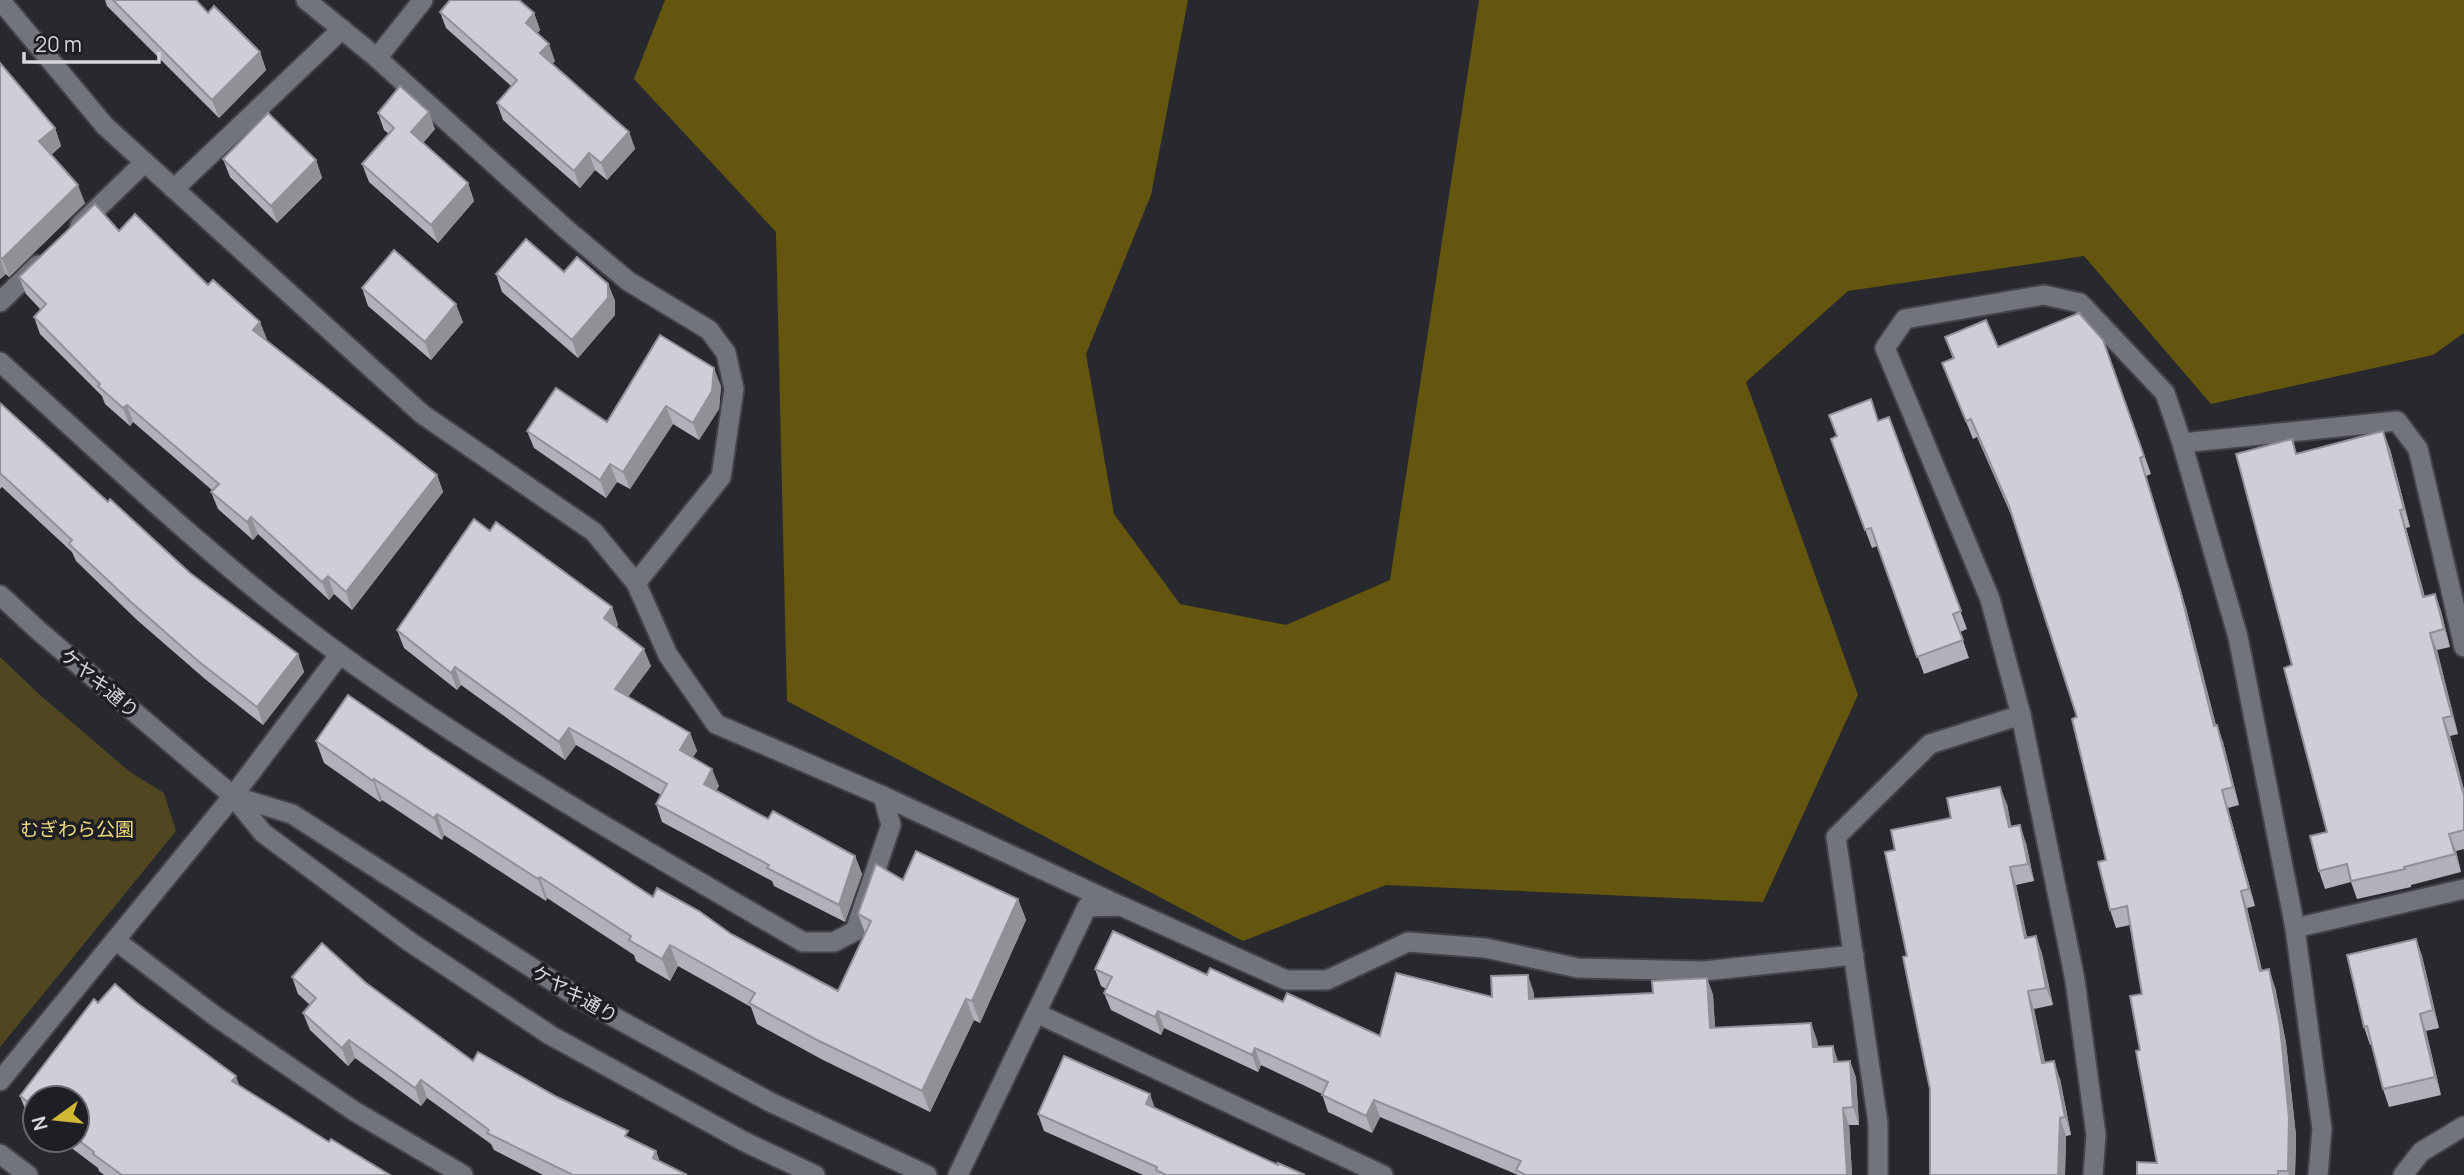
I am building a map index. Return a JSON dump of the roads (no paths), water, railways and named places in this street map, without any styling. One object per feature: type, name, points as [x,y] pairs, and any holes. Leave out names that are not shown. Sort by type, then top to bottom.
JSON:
[{"type":"street","points":[[0,0],[105,126],[422,414],[594,532],[636,583],[668,655],[716,724],[883,796],[1286,980],[1327,980],[1408,942],[1485,948],[1578,968],[1704,971],[1854,955]]},
{"type":"street","points":[[306,0],[377,58],[566,229],[628,281],[709,330],[726,353],[734,389],[721,477],[636,583]]},
{"type":"street","points":[[377,58],[423,0]]},
{"type":"street","points":[[174,189],[342,29]]},
{"type":"street","points":[[68,237],[145,162]]},
{"type":"street","points":[[0,302],[48,255]]},
{"type":"street","points":[[2092,1175],[2096,1135],[2076,980],[2021,715],[1990,599],[1885,348],[1905,319],[2044,295],[2080,303],[2165,393],[2182,443],[2238,637],[2295,928],[2322,1129],[2318,1175]]},
{"type":"street","points":[[0,362],[221,560],[340,654],[541,789],[803,942],[834,942],[855,931],[891,825],[883,796]]},
{"type":"street","points":[[2182,443],[2397,421],[2417,449],[2464,647]]},
{"type":"street","name":"ケヤキ通り","points":[[0,595],[233,796],[263,833],[410,942],[550,1035],[743,1141],[815,1175]]},
{"type":"street","points":[[0,1081],[233,796],[340,654]]},
{"type":"street","points":[[1878,1175],[1878,1124],[1836,838],[1930,744],[2021,715]]},
{"type":"street","name":"ケヤキ通り","points":[[233,796],[292,814],[579,998],[770,1102],[927,1175]]},
{"type":"street","points":[[2295,928],[2464,889]]},
{"type":"street","points":[[958,1175],[1087,907],[1121,906]]},
{"type":"street","points":[[115,940],[215,1017],[354,1111],[463,1175]]},
{"type":"street","points":[[1036,1013],[1382,1175]]},
{"type":"street","points":[[2403,1175],[2421,1152],[2464,1126]]},
{"type":"street","points":[[0,1154],[28,1175]]},
{"type":"park label","name":"むぎわら公園","points":[[77,829]]}]
